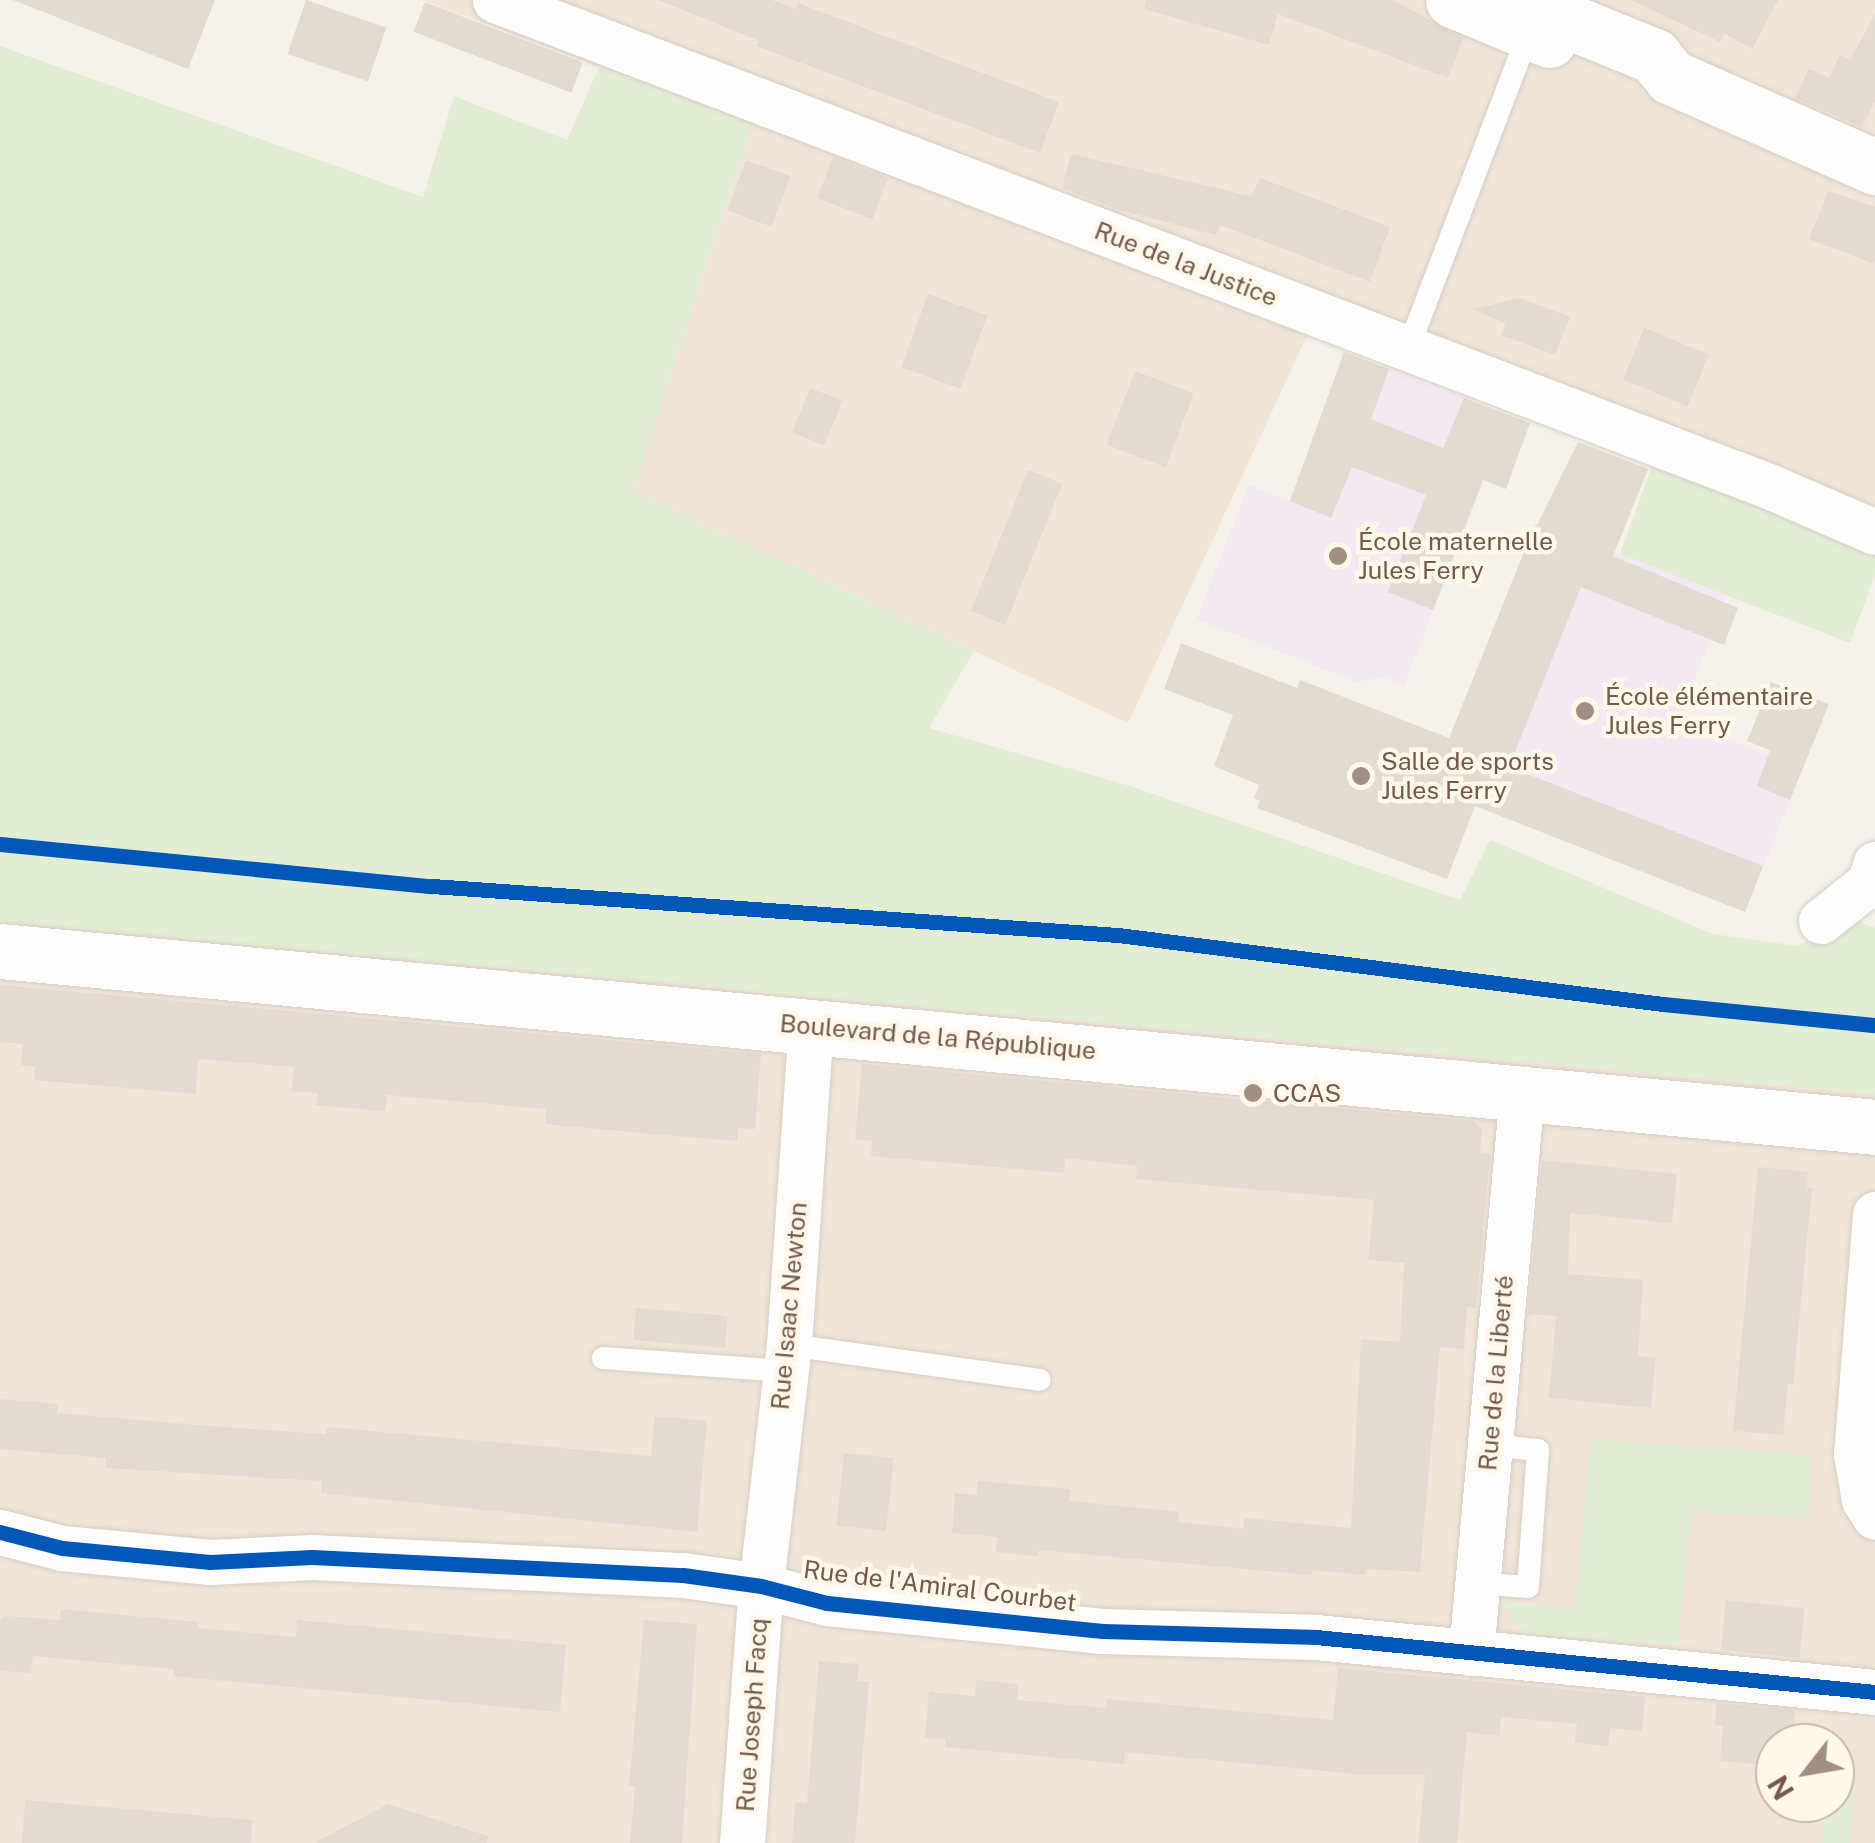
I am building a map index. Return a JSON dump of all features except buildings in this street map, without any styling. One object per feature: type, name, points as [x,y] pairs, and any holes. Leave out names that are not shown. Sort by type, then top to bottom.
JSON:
[{"type":"street","points":[[1454,0],[1528,14],[1654,56],[1670,77],[1875,167]]},
{"type":"street","name":"Rue de la Justice","points":[[505,2],[1772,487],[1875,532]]},
{"type":"street","points":[[1822,920],[1870,882],[1875,864]]},
{"type":"street","name":"Boulevard de la République","points":[[0,951],[811,1024],[1875,1127]]},
{"type":"street","name":"Rue Isaac Newton","points":[[761,1586],[787,1358],[811,1024]]},
{"type":"street","name":"Rue de la Liberté","points":[[1470,1653],[1522,1093]]},
{"type":"street","points":[[1875,1214],[1856,1454],[1864,1500],[1875,1517]]},
{"type":"street","name":"Rue de l'Amiral Courbet","points":[[0,1532],[62,1548],[210,1562],[312,1557],[683,1576],[761,1586],[827,1602],[1102,1630],[1316,1638],[1875,1692]]},
{"type":"street","name":"Rue Joseph Facq","points":[[742,1843],[761,1586]]},
{"type":"lane","points":[[1408,349],[1528,14]]},
{"type":"lane","points":[[603,1358],[787,1358],[1040,1380]]},
{"type":"shaded area","points":[[422,0],[1875,0],[1875,546],[1312,325],[1128,723],[633,491],[752,125]]},
{"type":"shaded area","name":"École maternelle Jules Ferry","points":[[1345,352],[1509,415],[1404,686],[1383,677],[1356,682],[1197,619],[1248,485],[1290,501]]},
{"type":"shaded area","name":"École élémentaire Jules Ferry","points":[[1535,523],[1728,593],[1679,721],[1803,769],[1745,912],[1491,812],[1525,725],[1464,702]]},
{"type":"shaded area","points":[[0,922],[1875,1094],[1875,1843],[0,1843]]},
{"type":"green space","points":[[0,46],[423,197],[454,96],[567,140],[599,67],[752,125],[633,491],[974,651],[929,728],[1127,785],[1460,900],[1490,840],[1713,934],[1797,946],[1852,919],[1875,928],[1875,1094],[0,922]]},
{"type":"green space","points":[[1654,460],[1875,546],[1875,575],[1850,643],[1620,554]]},
{"type":"green space","points":[[1590,1439],[1810,1455],[1809,1518],[1691,1511],[1678,1645],[1528,1637],[1500,1601],[1575,1609]]},
{"type":"green space","points":[[1822,1823],[1851,1823],[1849,1843],[1821,1843]]},
{"type":"cycle path","points":[[0,844],[432,886],[1118,935],[1663,1004],[1875,1025]]},
{"type":"cycle path","points":[[0,1532],[62,1548],[210,1562],[312,1557],[683,1575],[761,1586],[827,1603],[1103,1631],[1316,1637],[1875,1692]]},
{"type":"place","name":"École maternelle Jules Ferry","points":[[1338,556]]},
{"type":"place","name":"École élémentaire Jules Ferry","points":[[1585,711]]},
{"type":"place","name":"Salle de sports Jules Ferry","points":[[1361,776]]},
{"type":"place","name":"CCAS","points":[[1253,1093]]}]
